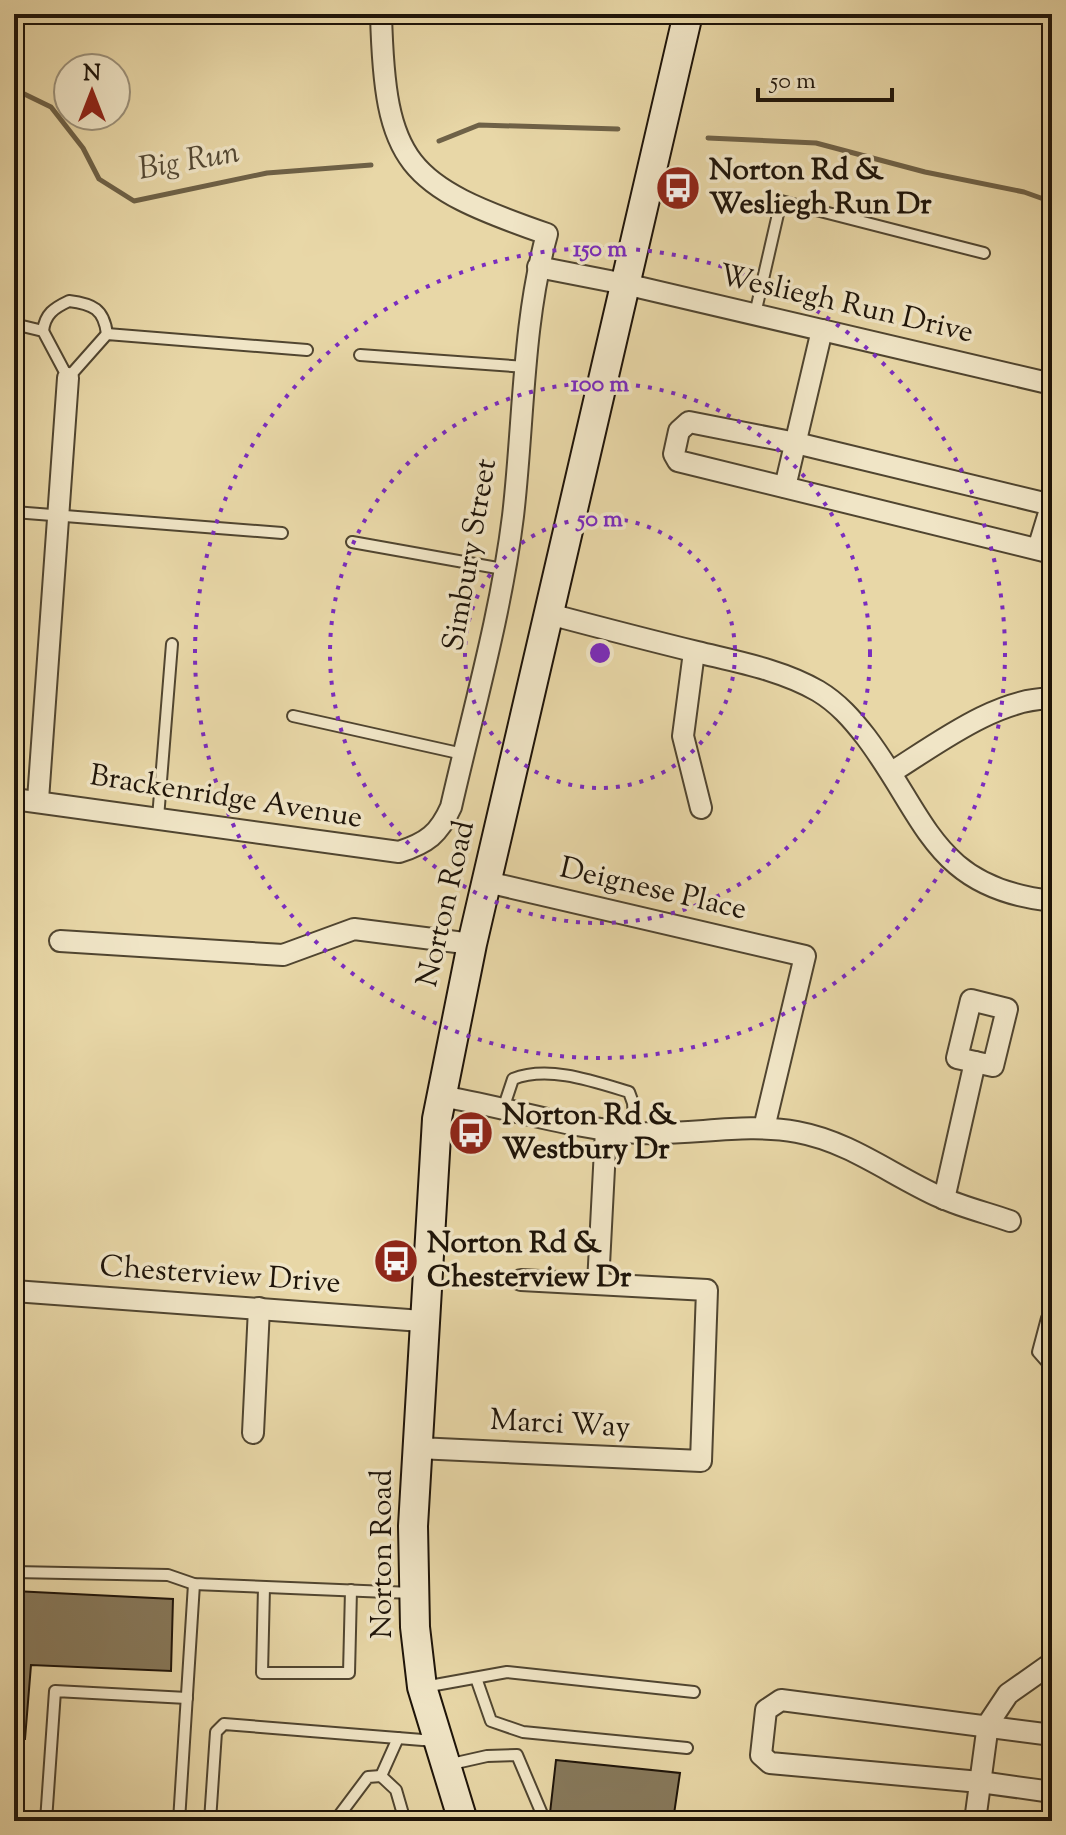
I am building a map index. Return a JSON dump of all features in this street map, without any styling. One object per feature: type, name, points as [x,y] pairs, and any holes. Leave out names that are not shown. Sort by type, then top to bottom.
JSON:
[{"type":"main road","name":"Norton Road","points":[[463,1821],[422,1687],[414,1593],[422,1321],[440,1096],[472,944],[688,14]]},
{"type":"street","name":"Simbury Street","points":[[381,14],[383,83],[390,120],[397,139],[422,174],[450,196],[547,234],[538,267],[512,518],[503,569],[451,807],[442,826],[427,843]]},
{"type":"street","name":"Wesliegh Run Drive","points":[[538,267],[625,284],[1052,384]]},
{"type":"street","points":[[785,487],[822,330]]},
{"type":"street","points":[[38,800],[61,515],[68,378]]},
{"type":"street","points":[[689,422],[796,443],[1052,504],[1045,551],[785,487],[678,461],[674,454],[679,431],[689,422]]},
{"type":"street","points":[[549,614],[790,677],[820,692],[847,712],[892,772],[934,845],[951,862],[1005,891],[1052,901]]},
{"type":"street","points":[[694,652],[683,736],[701,808]]},
{"type":"street","points":[[892,772],[960,730],[1001,711],[1021,703],[1052,699]]},
{"type":"street","name":"Brackenridge Avenue","points":[[14,799],[38,800],[369,850],[399,852],[427,843]]},
{"type":"street","name":"Deignese Place","points":[[487,882],[805,956],[764,1128]]},
{"type":"street","points":[[60,941],[283,955],[354,929],[472,944]]},
{"type":"street","points":[[944,1199],[975,1062]]},
{"type":"street","points":[[440,1096],[606,1130],[635,1133],[764,1128],[797,1132],[836,1142],[876,1160],[944,1199],[1010,1221]]},
{"type":"street","points":[[521,1280],[598,1284],[606,1130]]},
{"type":"street","name":"Marci Way","points":[[417,1448],[701,1461],[707,1290],[598,1284]]},
{"type":"street","name":"Chesterview Drive","points":[[14,1291],[422,1321]]},
{"type":"street","points":[[253,1433],[259,1308]]},
{"type":"street","points":[[975,1821],[987,1727],[1008,1694],[1052,1663]]},
{"type":"street","points":[[1052,1735],[781,1700],[766,1710],[761,1755],[770,1763],[980,1782],[1052,1792]]},
{"type":"lane","points":[[755,314],[781,201],[984,253]]},
{"type":"lane","points":[[69,301],[87,303],[105,318],[107,334],[68,378],[43,331],[44,318],[55,307],[69,301]]},
{"type":"lane","points":[[14,324],[43,331]]},
{"type":"lane","points":[[107,334],[307,350]]},
{"type":"lane","points":[[360,355],[526,367]]},
{"type":"lane","points":[[14,512],[282,533]]},
{"type":"lane","points":[[352,542],[503,569]]},
{"type":"lane","points":[[158,818],[172,644]]},
{"type":"lane","points":[[293,716],[463,754]]},
{"type":"lane","points":[[503,1109],[513,1079],[530,1072],[586,1079],[629,1092],[635,1133]]},
{"type":"lane","points":[[1052,1315],[1047,1318],[1038,1352],[1052,1368]]},
{"type":"lane","points":[[14,1572],[168,1575],[194,1584],[414,1593]]},
{"type":"lane","points":[[179,1821],[194,1584]]},
{"type":"lane","points":[[264,1587],[262,1673],[349,1673],[351,1590]]},
{"type":"lane","points":[[422,1687],[518,1673],[694,1692]]},
{"type":"lane","points":[[476,1678],[491,1721],[498,1725],[523,1732],[687,1748]]},
{"type":"lane","points":[[46,1821],[55,1691],[187,1698]]},
{"type":"lane","points":[[210,1821],[216,1732],[224,1724],[398,1738],[441,1753],[517,1755],[545,1821]]},
{"type":"lane","points":[[381,1776],[398,1738]]},
{"type":"lane","points":[[335,1821],[368,1777],[381,1776],[396,1790],[405,1821]]},
{"type":"building","points":[[14,1591],[173,1599],[171,1671],[31,1665],[25,1739],[14,1739]]},
{"type":"building","points":[[556,1760],[680,1773],[673,1821],[550,1813]]},
{"type":"waterway","name":"Big Run","points":[[14,89],[51,107],[83,148],[99,179],[134,201],[267,173],[371,165]]},
{"type":"waterway","name":"Big Run","points":[[439,141],[479,125],[618,129]]},
{"type":"waterway","name":"Big Run","points":[[708,138],[816,143],[925,172],[1024,192],[1052,202]]},
{"type":"place","name":"Norton Rd & Wesliegh Run Dr","points":[[678,188]]},
{"type":"place","name":"Norton Rd & Westbury Dr","points":[[471,1133]]},
{"type":"place","name":"Norton Rd & Chesterview Dr","points":[[396,1261]]}]
